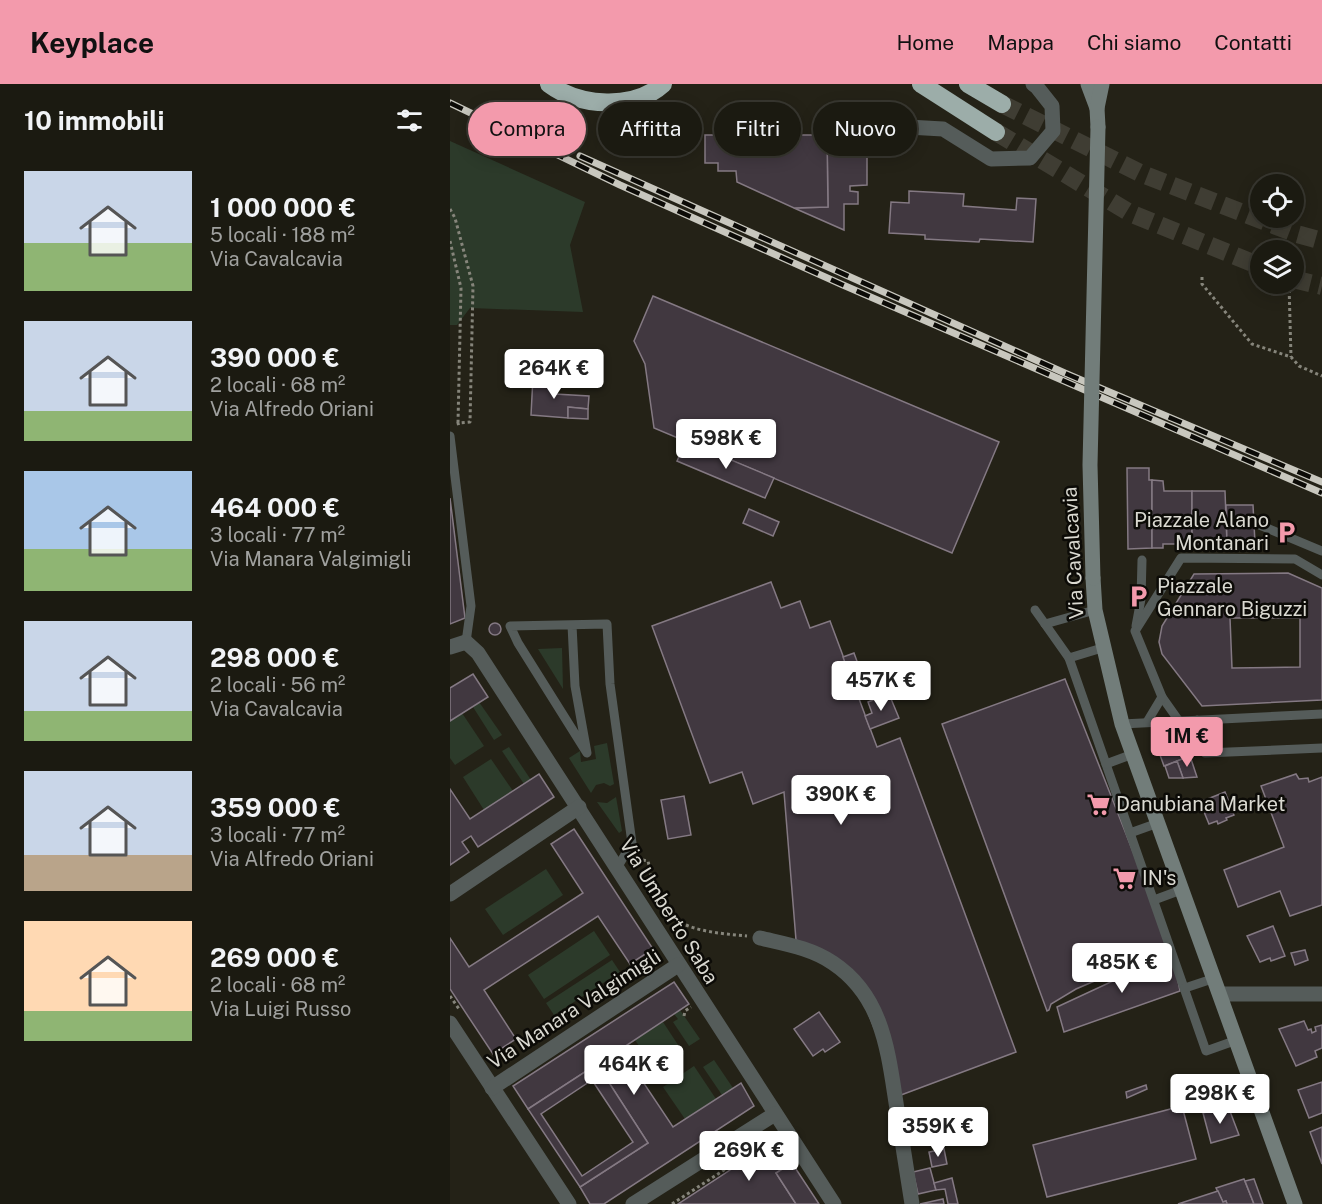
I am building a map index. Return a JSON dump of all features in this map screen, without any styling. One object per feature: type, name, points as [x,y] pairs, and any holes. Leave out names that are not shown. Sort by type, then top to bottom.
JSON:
[{"type":"highway","points":[[549,84],[586,101],[615,102],[653,93],[663,84]]},
{"type":"highway","points":[[968,84],[1002,104]]},
{"type":"highway","points":[[922,85],[996,132]]},
{"type":"main road","points":[[1088,84],[1097,108]]},
{"type":"main road","name":"Via Cavalcavia","points":[[1102,84],[1097,108],[1090,465],[1095,610],[1102,648],[1122,724],[1295,1204]]},
{"type":"street","points":[[917,128],[943,129],[992,159],[1030,158],[1053,131],[1052,106],[1033,84]]},
{"type":"street","points":[[450,647],[466,642]]},
{"type":"street","name":"Via Umberto Saba","points":[[466,642],[478,653],[579,807],[621,862],[678,965],[834,1204]]},
{"type":"street","points":[[450,894],[579,807]]},
{"type":"street","points":[[760,938],[808,950],[833,963],[857,982],[874,1009],[886,1041],[912,1204]]},
{"type":"street","name":"Via Manara Valgimigli","points":[[492,1088],[678,965]]},
{"type":"street","points":[[1221,994],[1322,994]]},
{"type":"street","points":[[456,1019],[492,1088],[569,1204]]},
{"type":"street","points":[[633,1204],[775,1113]]},
{"type":"lane","points":[[455,435],[471,606],[466,642]]},
{"type":"lane","points":[[1257,524],[1322,551]]},
{"type":"lane","points":[[1295,559],[1300,542]]},
{"type":"lane","points":[[1135,631],[1181,558],[1295,559],[1322,575]]},
{"type":"lane","points":[[1142,560],[1141,599],[1135,631],[1162,697],[1179,721]]},
{"type":"lane","points":[[1035,610],[1069,658],[1206,1050],[1237,1040]]},
{"type":"lane","points":[[1045,624],[1095,610]]},
{"type":"lane","points":[[572,625],[575,686],[587,753],[518,643],[510,626],[607,624],[610,684],[632,843],[621,862]]},
{"type":"lane","points":[[1069,658],[1102,648]]},
{"type":"lane","points":[[1147,722],[1162,697]]},
{"type":"lane","points":[[1122,724],[1322,714]]},
{"type":"lane","points":[[1197,720],[1205,753],[1322,748]]},
{"type":"lane","points":[[1106,764],[1133,754]]},
{"type":"lane","points":[[1130,833],[1158,823]]},
{"type":"lane","points":[[1154,900],[1181,890]]},
{"type":"lane","points":[[1185,988],[1215,978]]},
{"type":"path","points":[[450,209],[455,218],[473,286],[470,422],[458,423]]},
{"type":"path","points":[[450,242],[461,288],[458,423],[455,435]]},
{"type":"path","points":[[1202,278],[1202,284],[1252,344],[1291,357],[1299,366],[1322,376]]},
{"type":"path","points":[[1289,294],[1291,357]]},
{"type":"path","points":[[621,862],[648,861],[657,899],[676,921],[707,932],[760,938]]},
{"type":"path","points":[[450,996],[456,1019]]},
{"type":"path","points":[[672,1204],[778,1135]]},
{"type":"green space","points":[[450,141],[468,149],[468,156],[483,156],[585,202],[570,245],[583,312],[470,308],[457,325],[450,325]]},
{"type":"green space","points":[[562,648],[563,689],[538,649]]},
{"type":"green space","points":[[479,702],[502,735],[494,740],[473,707]]},
{"type":"green space","points":[[462,713],[484,746],[455,765],[450,758],[450,721]]},
{"type":"green space","points":[[607,743],[614,784],[596,785],[591,793],[569,758],[580,751],[581,762],[596,759],[594,746]]},
{"type":"green space","points":[[509,747],[531,780],[524,784],[502,751]]},
{"type":"green space","points":[[491,759],[513,791],[484,810],[463,777]]},
{"type":"green space","points":[[616,797],[622,831],[619,833],[597,802],[607,803]]},
{"type":"green space","points":[[546,869],[563,895],[503,935],[485,909]]},
{"type":"green space","points":[[594,931],[610,955],[544,999],[528,975]]},
{"type":"green space","points":[[612,960],[620,972],[554,1015],[546,1003]]},
{"type":"green space","points":[[680,1010],[700,1039],[689,1046],[673,1022],[678,1019],[674,1014]]},
{"type":"green space","points":[[663,1022],[684,1054],[657,1072],[635,1040]]},
{"type":"green space","points":[[714,1060],[733,1088],[722,1095],[703,1067]]},
{"type":"green space","points":[[694,1066],[716,1099],[685,1119],[663,1087]]},
{"type":"building","points":[[705,135],[714,135],[714,156],[801,156],[801,135],[813,135],[813,156],[827,156],[828,207],[794,208],[737,182],[736,171],[718,171],[718,163],[705,163]]},
{"type":"building","points":[[827,156],[867,156],[867,185],[850,186],[850,191],[858,192],[858,204],[844,204],[844,230],[794,208],[828,207]]},
{"type":"building","points":[[909,191],[964,194],[963,206],[1016,210],[1017,198],[1036,199],[1033,242],[925,239],[925,235],[889,233],[891,202],[909,203]]},
{"type":"building","points":[[653,296],[999,442],[952,553],[654,428],[645,364],[634,341]]},
{"type":"building","points":[[533,377],[556,378],[555,394],[589,396],[588,409],[568,407],[568,418],[531,415]]},
{"type":"building","points":[[568,407],[588,409],[588,419],[568,418]]},
{"type":"building","points":[[686,441],[774,478],[765,498],[677,461]]},
{"type":"building","points":[[1127,468],[1149,468],[1149,480],[1152,480],[1152,548],[1128,549]]},
{"type":"building","points":[[1152,480],[1163,481],[1164,491],[1192,491],[1192,544],[1163,544],[1163,548],[1152,548]]},
{"type":"building","points":[[1192,491],[1225,491],[1227,543],[1192,544]]},
{"type":"building","points":[[450,498],[465,618],[450,624]]},
{"type":"building","points":[[1226,505],[1253,505],[1255,543],[1227,543]]},
{"type":"building","points":[[749,509],[779,522],[773,536],[743,523]]},
{"type":"building","points":[[1288,573],[1322,588],[1322,700],[1202,706],[1162,654],[1159,642],[1162,626],[1194,574]],"holes":[[[1230,618],[1300,618],[1300,667],[1232,668]]]},
{"type":"building","points":[[771,582],[781,608],[800,601],[810,628],[830,621],[877,747],[900,738],[1016,1052],[901,1095],[851,970],[796,940],[784,792],[753,804],[742,772],[710,783],[652,626]]},
{"type":"building","points":[[495,623],[501,629],[495,635],[489,629]]},
{"type":"building","points":[[854,653],[867,689],[856,693],[843,657]]},
{"type":"building","points":[[473,674],[488,697],[450,721],[450,688]]},
{"type":"building","points":[[1065,679],[1171,948],[1076,989],[1051,1004],[1047,1011],[942,724]]},
{"type":"building","points":[[889,694],[899,718],[870,729],[865,716],[872,713],[868,702]]},
{"type":"building","points":[[1183,737],[1190,756],[1164,766],[1160,755],[1171,751],[1168,742]]},
{"type":"building","points":[[1190,756],[1197,777],[1183,778],[1177,761]]},
{"type":"building","points":[[1177,761],[1183,778],[1169,778],[1165,766]]},
{"type":"building","points":[[539,774],[554,797],[478,847],[471,836],[462,842],[469,852],[450,865],[450,789],[470,819]]},
{"type":"building","points":[[1296,774],[1299,779],[1308,778],[1309,782],[1322,777],[1322,905],[1290,916],[1280,891],[1238,907],[1224,870],[1284,847],[1261,786]]},
{"type":"building","points":[[1225,792],[1234,815],[1218,824],[1217,821],[1209,824],[1200,802]]},
{"type":"building","points":[[684,796],[691,835],[668,839],[661,800]]},
{"type":"building","points":[[574,829],[653,949],[630,964],[598,916],[484,990],[516,1039],[493,1054],[450,989],[450,938],[469,967],[583,893],[551,844]]},
{"type":"building","points":[[1273,926],[1285,956],[1260,962],[1247,936]]},
{"type":"building","points":[[1305,950],[1308,960],[1295,965],[1291,953]]},
{"type":"building","points":[[1173,953],[1180,991],[1064,1032],[1057,1007]]},
{"type":"building","points":[[674,982],[689,1004],[621,1049],[673,1127],[741,1083],[754,1106],[604,1204],[590,1204],[580,1187],[648,1143],[597,1064],[528,1109],[513,1086]]},
{"type":"building","points":[[819,1012],[840,1042],[825,1052],[823,1049],[813,1056],[794,1029]]},
{"type":"building","points":[[1304,1021],[1312,1033],[1316,1031],[1315,1027],[1322,1025],[1322,1048],[1315,1051],[1317,1057],[1296,1066],[1279,1029]]},
{"type":"building","points":[[597,1064],[648,1143],[580,1187],[528,1109]],"holes":[[[592,1080],[633,1142],[582,1176],[541,1114]]]},
{"type":"building","points":[[1322,1082],[1322,1113],[1309,1118],[1298,1090]]},
{"type":"building","points":[[1146,1085],[1147,1089],[1127,1098],[1126,1092]]},
{"type":"building","points":[[1182,1106],[1196,1159],[1047,1197],[1033,1145]]},
{"type":"building","points":[[1228,1106],[1239,1135],[1211,1143],[1203,1113]]},
{"type":"building","points":[[1322,1127],[1322,1164],[1310,1132]]},
{"type":"building","points":[[776,1140],[792,1163],[776,1173],[796,1204],[678,1204]]},
{"type":"building","points":[[944,1149],[947,1164],[932,1167],[929,1152]]},
{"type":"building","points":[[792,1163],[819,1204],[796,1204],[776,1173]]},
{"type":"building","points":[[930,1168],[936,1190],[918,1194],[913,1172]]},
{"type":"building","points":[[952,1178],[958,1204],[948,1204],[945,1189],[936,1190],[934,1183]]},
{"type":"building","points":[[1244,1179],[1254,1204],[1223,1202],[1216,1188]]},
{"type":"building","points":[[1254,1179],[1263,1204],[1254,1204],[1245,1181]]},
{"type":"building","points":[[1218,1191],[1223,1202],[1226,1201],[1227,1204],[1178,1204]]},
{"type":"building","points":[[943,1199],[944,1204],[920,1204]]},
{"type":"tunnel","points":[[1002,104],[1140,173],[1297,234],[1322,241]]},
{"type":"tunnel","points":[[996,132],[1130,213],[1250,262]]},
{"type":"tunnel","points":[[1304,282],[1322,286]]},
{"type":"railway","points":[[450,103],[620,185],[843,285],[1322,493]]},
{"type":"railway","points":[[580,156],[1067,374],[1322,482]]},
{"type":"place","name":"Piazzale Alano Montanari","points":[[1287,532]]},
{"type":"place","name":"Piazzale Gennaro Biguzzi","points":[[1139,597]]},
{"type":"place","name":"Danubiana Market","points":[[1098,804]]},
{"type":"place","name":"IN's","points":[[1124,878]]}]
